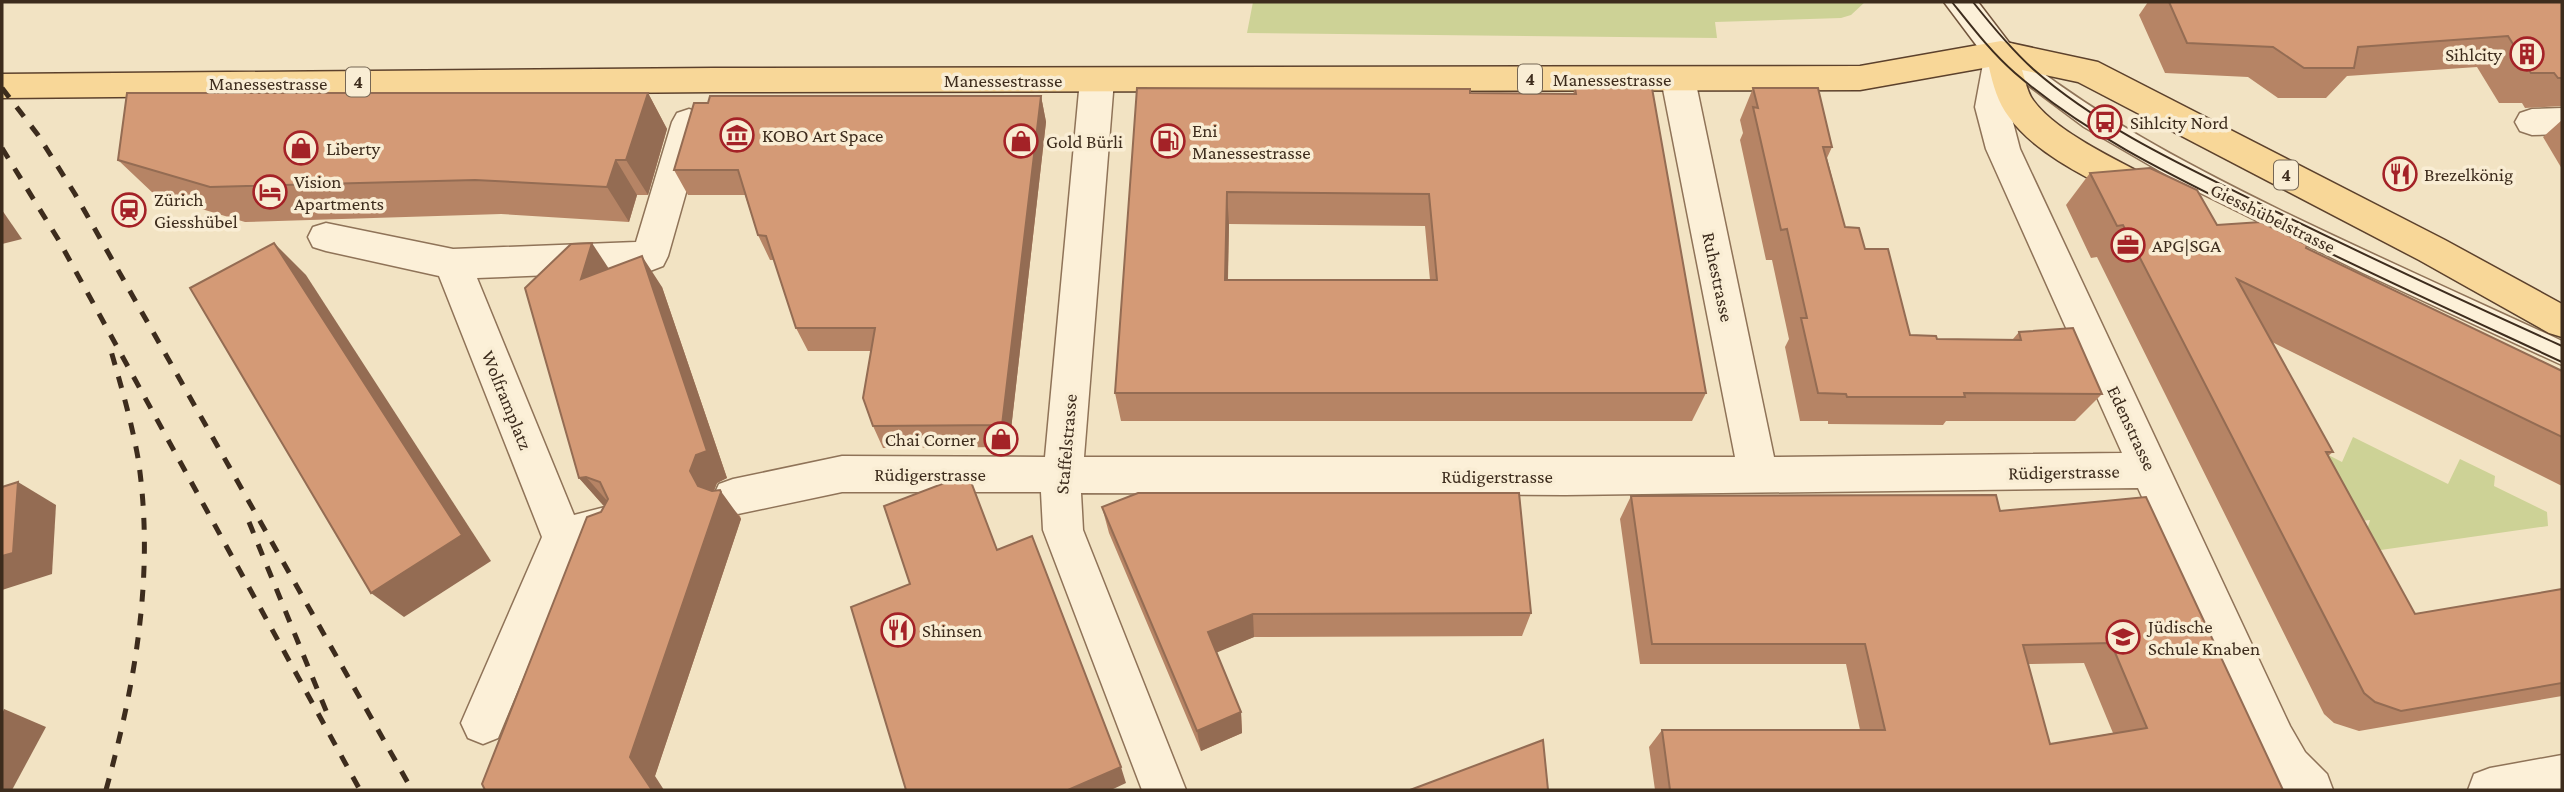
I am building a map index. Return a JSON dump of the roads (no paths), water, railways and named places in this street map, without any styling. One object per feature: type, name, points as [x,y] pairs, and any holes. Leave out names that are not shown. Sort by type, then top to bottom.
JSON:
[{"type":"main road","name":"Manessestrasse","points":[[2,86],[1860,78],[2001,53]]},
{"type":"main road","name":"Giesshübelstrasse","points":[[2001,53],[2016,101],[2032,120],[2087,158],[2181,209]]},
{"type":"main road","name":"4","points":[[2001,53],[2099,75],[2180,121],[2432,250],[2562,322]]},
{"type":"main road","name":"Giesshübelstrasse","points":[[2325,279],[2562,385]]},
{"type":"street","points":[[1964,8],[2001,53]]},
{"type":"street","name":"Edenstrasse","points":[[2001,53],[1992,107],[2003,149],[2274,741],[2289,768],[2311,790]]},
{"type":"street","name":"Ruhestrasse","points":[[1678,79],[1758,475]]},
{"type":"street","name":"Staffelstrasse","points":[[1097,80],[1060,508],[1063,530],[1164,790]]},
{"type":"street","points":[[326,237],[453,264],[650,256],[690,119]]},
{"type":"street","name":"Wolframplatz","points":[[453,264],[562,537]]},
{"type":"street","name":"Rüdigerstrasse","points":[[733,497],[842,474],[1758,475],[2152,470]]},
{"type":"street","points":[[483,723],[562,537],[609,524]]},
{"type":"street","points":[[2490,790],[2562,777]]},
{"type":"lane","name":"Giesshübelstrasse","points":[[2001,53],[2041,88],[2105,130],[2202,184],[2315,240],[2562,354]]},
{"type":"lane","points":[[2473,312],[2562,336]]},
{"type":"lane","points":[[2473,312],[2562,376]]},
{"type":"tram line","points":[[1952,2],[1990,48],[2015,73],[2043,96],[2102,136],[2164,171],[2298,238],[2562,362]]},
{"type":"tram line","points":[[1973,2],[2033,69],[2061,92],[2120,131],[2183,166],[2314,230],[2562,346]]},
{"type":"railway","points":[[2,88],[38,135],[75,194],[412,790]]},
{"type":"railway","points":[[2,148],[58,239],[360,790]]},
{"type":"railway","points":[[106,790],[134,667],[140,626],[144,542],[138,458],[109,344]]},
{"type":"railway","points":[[249,522],[327,713]]},
{"type":"place","name":"Sihlcity","points":[[2527,54]]},
{"type":"place","name":"Sihlcity Nord","points":[[2105,122]]},
{"type":"place","name":"KOBO Art Space","points":[[737,135]]},
{"type":"place","name":"Gold Bürli","points":[[1021,141]]},
{"type":"place","name":"Eni Manessestrasse","points":[[1168,141]]},
{"type":"place","name":"Liberty","points":[[301,148]]},
{"type":"place","name":"Brezelkönig","points":[[2400,174]]},
{"type":"place","name":"Vision Apartments","points":[[270,192]]},
{"type":"place","name":"Zürich Giesshübel","points":[[129,210]]},
{"type":"place","name":"APG|SGA","points":[[2128,245]]},
{"type":"place","name":"Chai Corner","points":[[1001,439]]},
{"type":"place","name":"Shinsen","points":[[898,630]]},
{"type":"place","name":"Jüdische Schule Knaben","points":[[2123,637]]}]
